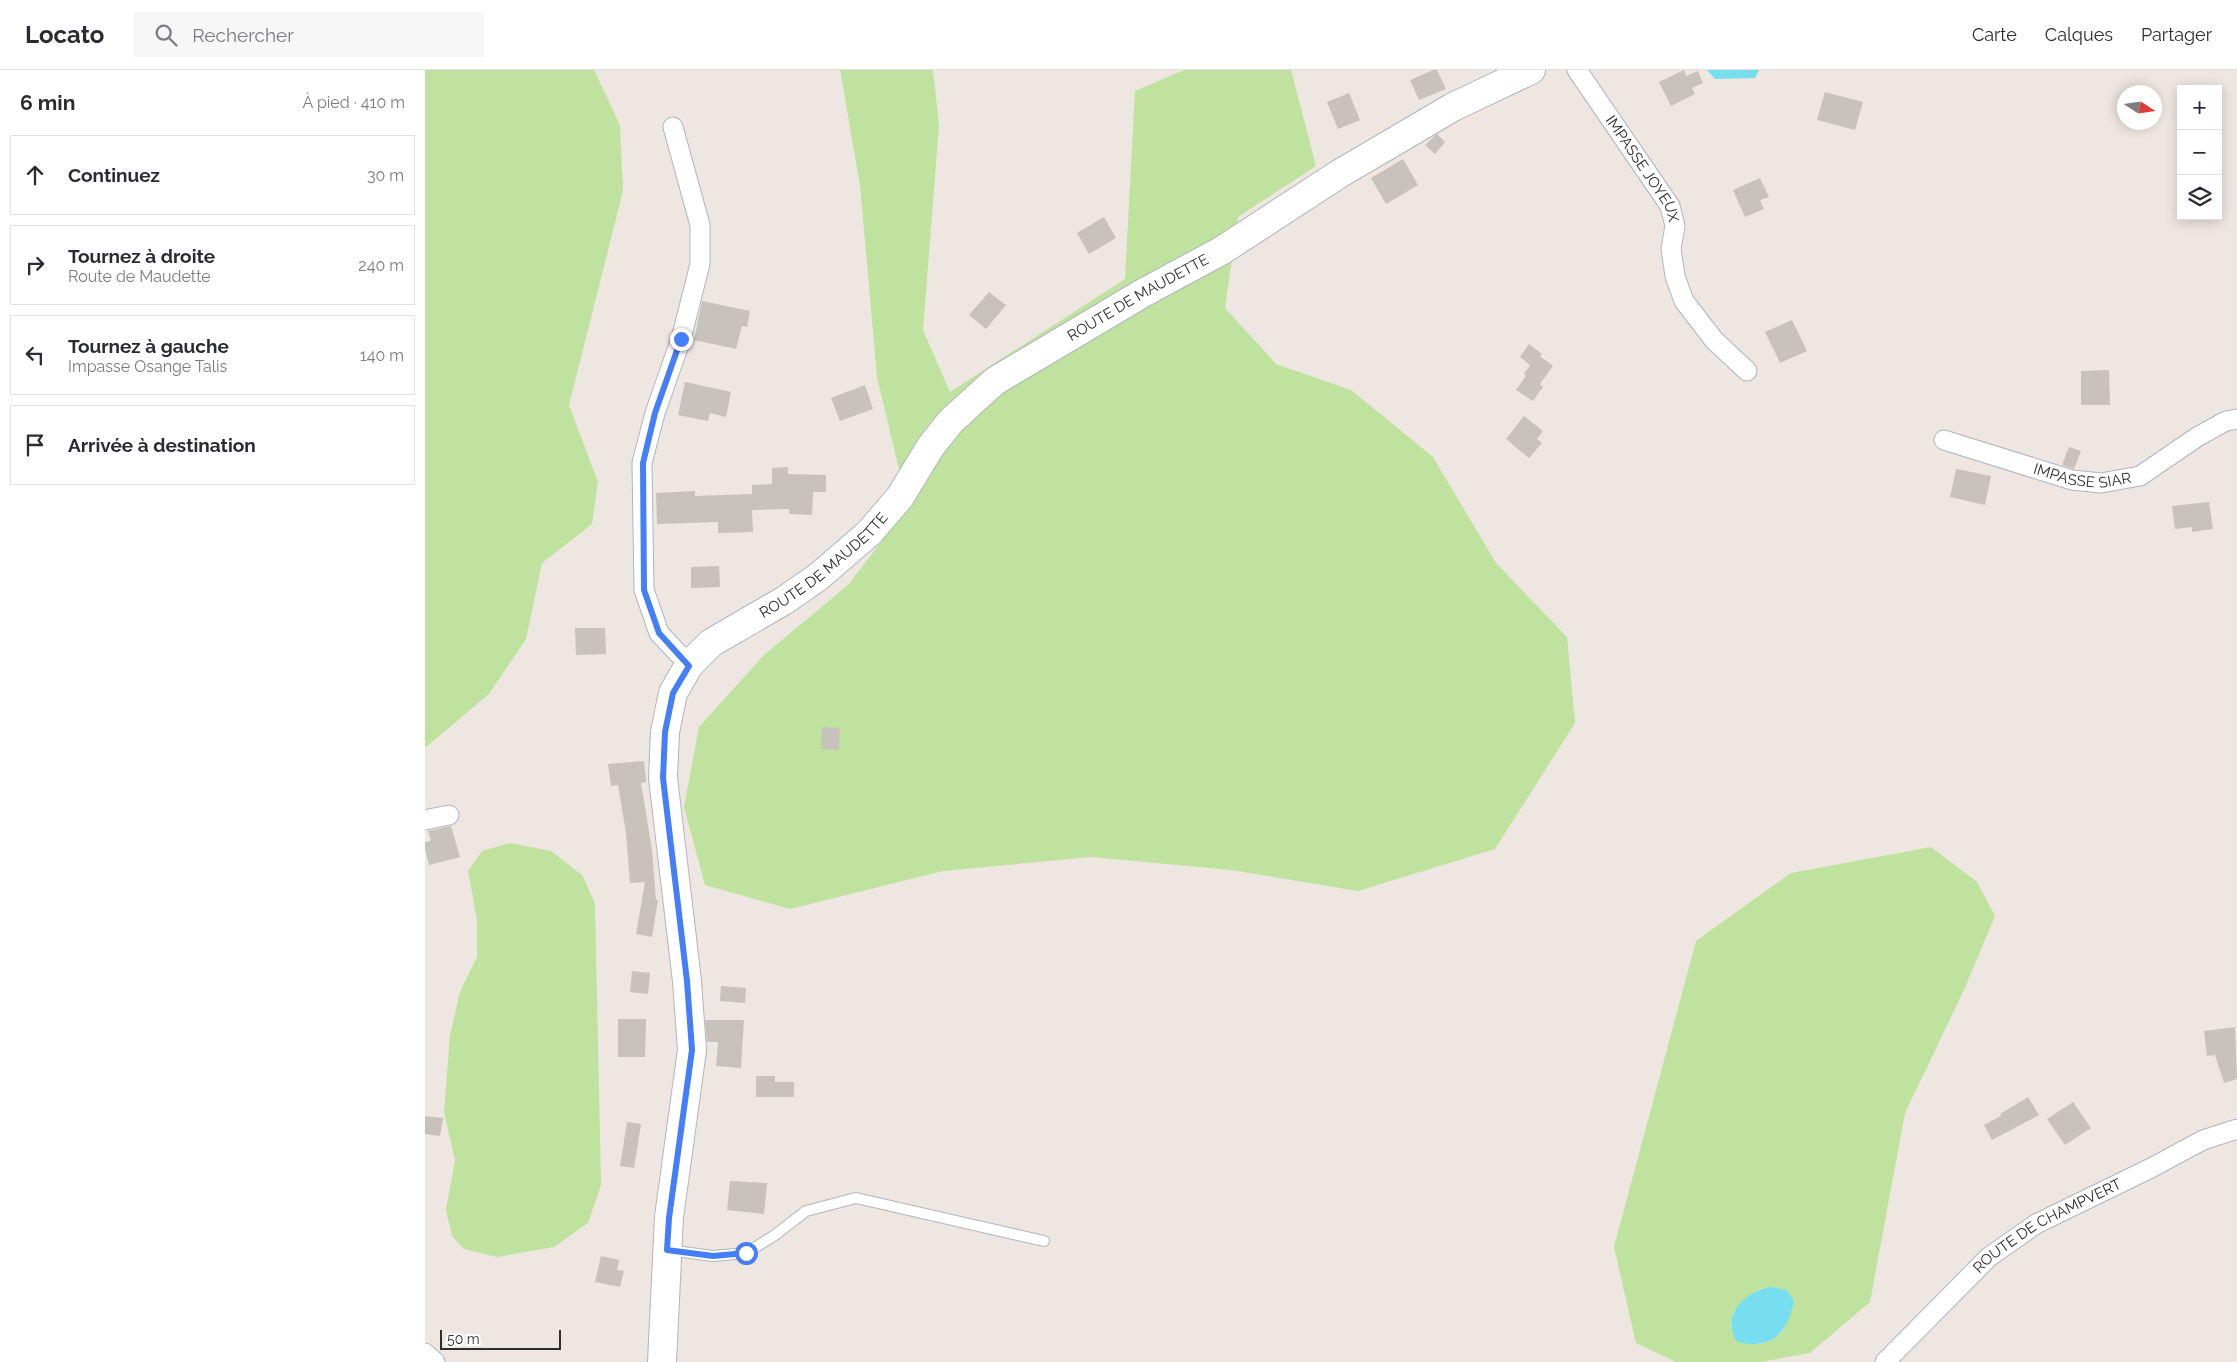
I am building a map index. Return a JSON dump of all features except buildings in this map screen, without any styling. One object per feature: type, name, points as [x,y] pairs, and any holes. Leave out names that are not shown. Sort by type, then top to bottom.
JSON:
[{"type":"street","name":"ROUTE DE MAUDETTE","points":[[662,1362],[669,1218],[692,1050],[687,981],[663,778],[665,732],[673,693],[689,666],[711,642],[770,608],[818,577],[869,533],[900,497],[931,446],[951,421],[995,380],[1143,293],[1221,250],[1339,174],[1445,112],[1531,70]]},
{"type":"street","name":"IMPASSE JOYEUX","points":[[1577,70],[1670,206],[1675,226],[1671,249],[1675,276],[1684,301],[1714,340],[1747,371]]},
{"type":"street","points":[[673,127],[699,225],[700,264],[681,339],[655,413],[643,463],[644,590],[659,633],[689,666]]},
{"type":"street","name":"IMPASSE SIAR","points":[[1944,440],[2072,480],[2101,483],[2140,476],[2197,437],[2226,421],[2237,418]]},
{"type":"street","points":[[425,820],[449,816]]},
{"type":"street","name":"ROUTE DE CHAMPVERT","points":[[1885,1362],[1989,1257],[2036,1224],[2151,1168],[2203,1140],[2237,1129]]},
{"type":"street","points":[[425,1352],[435,1362]]},
{"type":"lane","points":[[667,1250],[713,1256],[746,1253],[775,1235],[806,1211],[855,1198],[1043,1241]]},
{"type":"green space","points":[[425,70],[594,70],[620,125],[623,191],[569,405],[598,482],[592,524],[542,563],[526,639],[489,694],[425,748]]},
{"type":"green space","points":[[840,70],[933,70],[939,125],[923,330],[950,392],[1125,279],[1135,91],[1184,70],[1291,70],[1316,166],[1238,217],[1225,308],[1276,364],[1351,390],[1433,457],[1496,563],[1567,637],[1575,723],[1495,849],[1358,891],[1231,870],[1091,857],[943,871],[790,909],[705,885],[684,807],[699,727],[764,655],[848,585],[908,507],[877,377],[860,185]]},
{"type":"green space","points":[[510,843],[551,851],[582,875],[595,903],[601,1185],[588,1223],[554,1247],[497,1257],[464,1249],[452,1236],[446,1210],[455,1160],[444,1112],[450,1035],[460,992],[477,957],[477,920],[468,871],[482,851]]},
{"type":"green space","points":[[1931,847],[1977,882],[1995,916],[1963,992],[1905,1113],[1870,1302],[1810,1353],[1760,1362],[1676,1362],[1636,1343],[1614,1247],[1696,941],[1791,873]],"holes":[[[1762,1288],[1786,1324],[1775,1337],[1759,1344],[1731,1329],[1733,1315],[1736,1310],[1745,1300]]]},
{"type":"water","points":[[1707,70],[1759,70],[1755,78],[1715,79]]},
{"type":"water","points":[[1772,1287],[1786,1290],[1794,1300],[1783,1330],[1769,1341],[1749,1344],[1737,1342],[1731,1323],[1733,1314],[1738,1306],[1753,1293]]},
{"type":"route","points":[[681,339],[655,413],[643,463],[644,590],[659,633],[689,666],[673,693],[665,732],[663,778],[687,981],[692,1050],[669,1218],[667,1250],[713,1256],[746,1253]]}]
